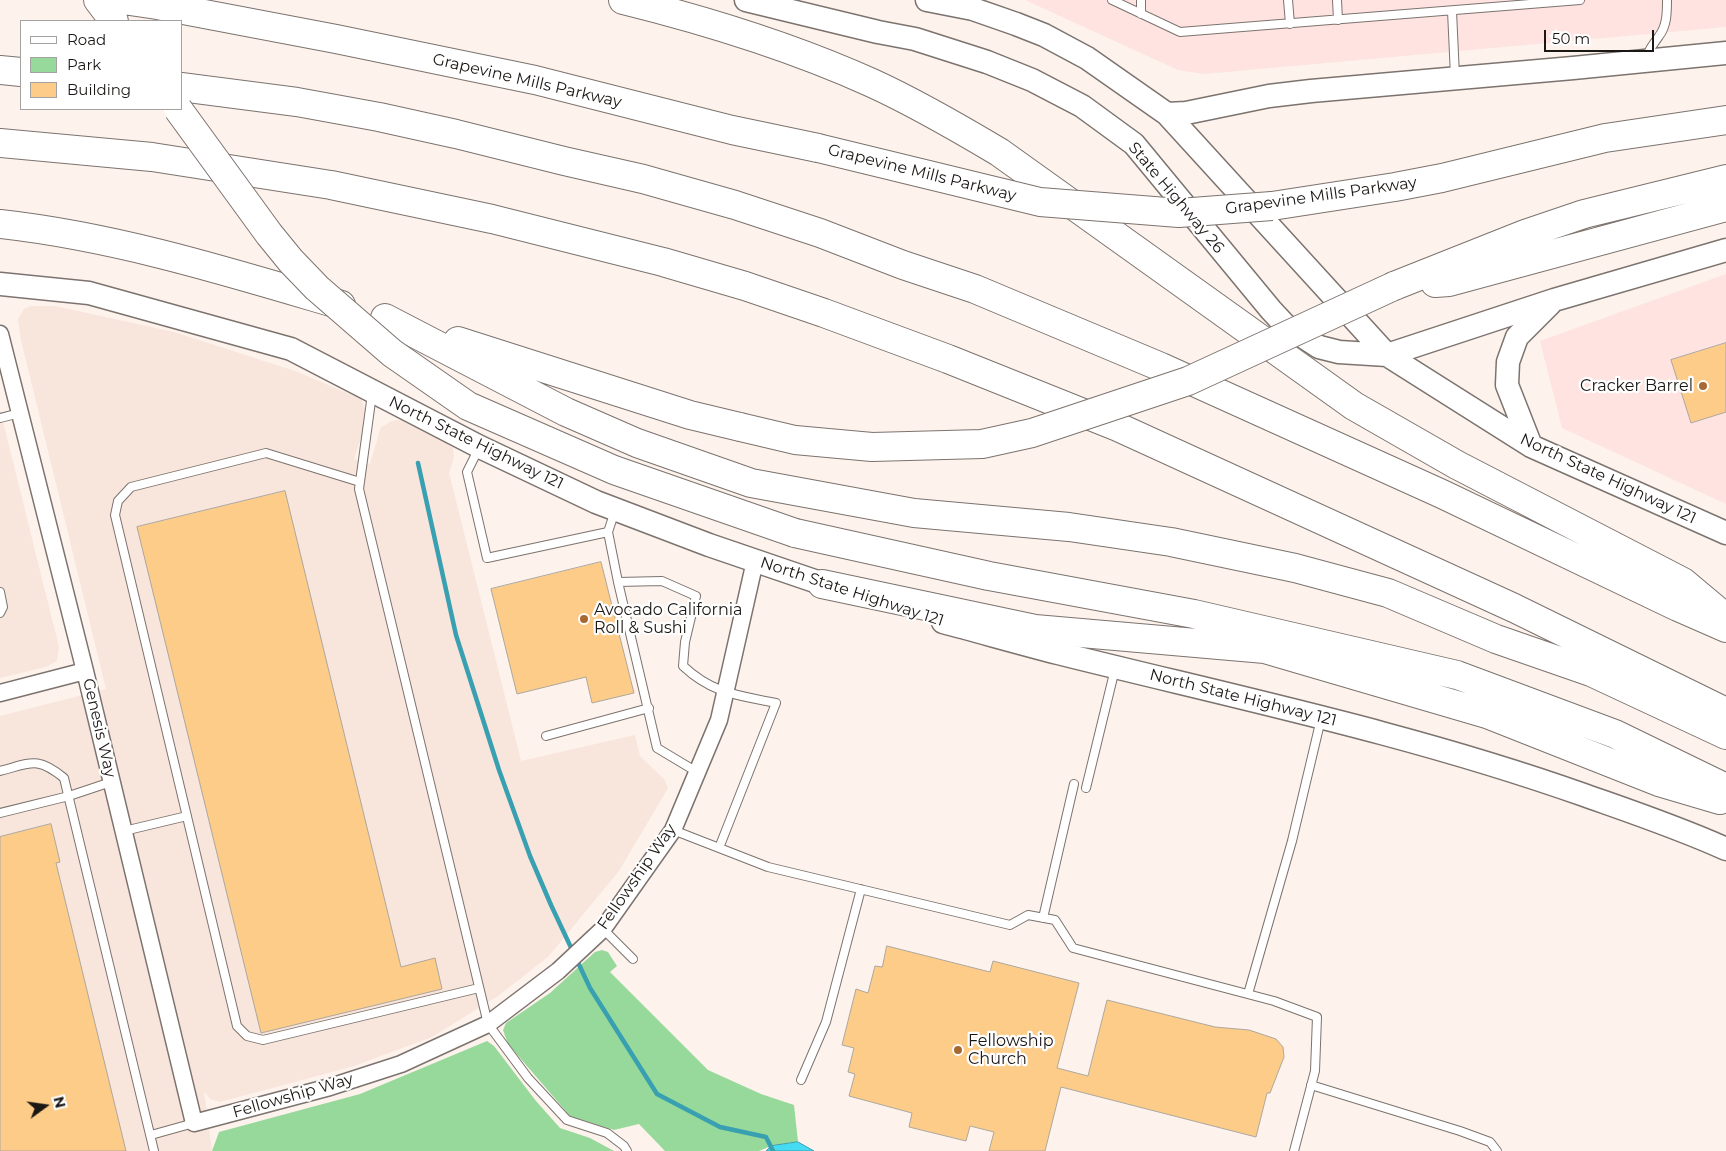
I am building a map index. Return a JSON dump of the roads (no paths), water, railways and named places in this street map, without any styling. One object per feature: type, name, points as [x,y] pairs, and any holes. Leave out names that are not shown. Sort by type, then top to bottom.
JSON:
[{"type":"highway","points":[[98,0],[113,20]]},
{"type":"highway","name":"Grapevine Mills Parkway","points":[[123,0],[326,37],[535,80],[732,130],[818,148],[1040,202],[1179,213],[1272,206],[1442,178],[1605,138],[1726,120]]},
{"type":"highway","points":[[623,0],[757,38],[872,83],[936,115],[999,152],[1354,406],[1457,465],[1684,582],[1726,618]]},
{"type":"highway","points":[[0,70],[20,72]]},
{"type":"highway","points":[[182,87],[298,102],[456,134],[643,179],[735,205],[820,233],[903,265],[975,289],[1161,367],[1442,494],[1678,608],[1726,628]]},
{"type":"highway","points":[[1605,138],[1682,111],[1726,101]]},
{"type":"highway","points":[[179,110],[290,261],[317,288],[392,354],[468,406],[614,470],[795,534],[989,576],[1194,614],[1457,676],[1615,734],[1726,788]]},
{"type":"highway","points":[[0,142],[152,157],[331,185],[510,224],[663,262],[754,289],[939,356],[1118,427],[1505,604],[1726,712]]},
{"type":"highway","points":[[0,224],[44,229],[181,258],[385,318],[690,415],[795,440],[872,447],[982,444],[1032,434],[1106,410],[1188,380],[1394,286],[1524,234],[1584,214],[1726,179]]},
{"type":"highway","points":[[1394,286],[1449,282],[1726,207]]},
{"type":"highway","points":[[385,318],[566,412],[637,443],[751,483],[914,513],[1069,527],[1171,542],[1304,571],[1388,593],[1496,639],[1592,672],[1726,735]]},
{"type":"highway","points":[[822,584],[1035,629],[1265,649],[1487,714],[1659,782],[1726,802]]},
{"type":"main road","name":"State Highway 26","points":[[746,0],[915,39],[987,62],[1032,80],[1082,106],[1134,144],[1285,325],[1319,347],[1339,352],[1387,355]]},
{"type":"main road","points":[[927,0],[973,10],[1044,35],[1087,58],[1167,114],[1186,113],[1269,96],[1726,53]]},
{"type":"main road","name":"North State Highway 121","points":[[1167,114],[1387,355],[1531,446],[1726,533]]},
{"type":"main road","points":[[1387,355],[1554,300],[1726,250]]},
{"type":"main road","name":"North State Highway 121","points":[[0,284],[89,294],[291,349],[480,447],[596,502],[756,561],[913,614],[1116,667],[1426,744],[1541,779],[1646,816],[1726,849]]},
{"type":"main road","points":[[1531,446],[1507,385],[1508,362],[1517,337],[1554,300]]},
{"type":"street","name":"Genesis Way","points":[[0,334],[85,671],[194,1123]]},
{"type":"street","name":"Fellowship Way","points":[[194,1123],[330,1087],[400,1064],[488,1024],[558,971],[603,929],[673,830],[720,720],[756,561]]},
{"type":"street","points":[[0,693],[85,671]]},
{"type":"lane","points":[[1112,0],[1180,32],[1580,0]]},
{"type":"lane","points":[[1140,0],[1141,14]]},
{"type":"lane","points":[[1288,0],[1290,24]]},
{"type":"lane","points":[[1337,0],[1338,20]]},
{"type":"lane","points":[[1472,0],[1472,9]]},
{"type":"lane","points":[[1646,61],[1648,49],[1664,27],[1667,0]]},
{"type":"lane","points":[[1452,11],[1456,78]]},
{"type":"lane","points":[[373,391],[359,490],[488,1024],[528,1078],[567,1120],[607,1133],[624,1146],[627,1151]]},
{"type":"lane","points":[[0,418],[21,413]]},
{"type":"lane","points":[[480,447],[467,472],[487,558],[608,532]]},
{"type":"lane","points":[[360,482],[266,453],[131,487],[118,501],[115,515],[237,1026],[247,1036],[263,1040],[479,988]]},
{"type":"lane","points":[[616,509],[608,532],[618,582],[658,748],[697,772]]},
{"type":"lane","points":[[618,582],[662,581],[696,596],[685,642],[683,666],[696,678],[726,693],[776,703],[719,848]]},
{"type":"lane","points":[[0,592],[4,607],[0,613]]},
{"type":"lane","points":[[1086,788],[1116,667]]},
{"type":"lane","points":[[546,736],[648,708]]},
{"type":"lane","points":[[1248,994],[1292,841],[1321,717]]},
{"type":"lane","points":[[0,771],[35,762],[51,767],[64,778],[154,1151]]},
{"type":"lane","points":[[0,814],[69,796],[111,782]]},
{"type":"lane","points":[[1043,918],[1074,784]]},
{"type":"lane","points":[[124,832],[187,816]]},
{"type":"lane","points":[[673,830],[768,867],[1010,925],[1028,915],[1055,920],[1073,948],[1274,1001],[1317,1017],[1315,1071],[1294,1151]]},
{"type":"lane","points":[[801,1080],[826,1022],[861,889]]},
{"type":"lane","points":[[603,929],[633,959]]},
{"type":"lane","points":[[1311,1085],[1460,1130],[1490,1142],[1497,1151]]},
{"type":"lane","points":[[151,1135],[194,1123]]},
{"type":"water","points":[[798,1142],[814,1151],[766,1151],[771,1146]]},
{"type":"waterway","points":[[418,463],[456,635],[499,770],[530,856],[590,988],[657,1094],[720,1127],[766,1137],[773,1151]]},
{"type":"place","name":"Cracker Barrel","points":[[1703,386]]},
{"type":"place","name":"Avocado California Roll & Sushi","points":[[584,619]]},
{"type":"place","name":"Fellowship Church","points":[[958,1050]]}]
